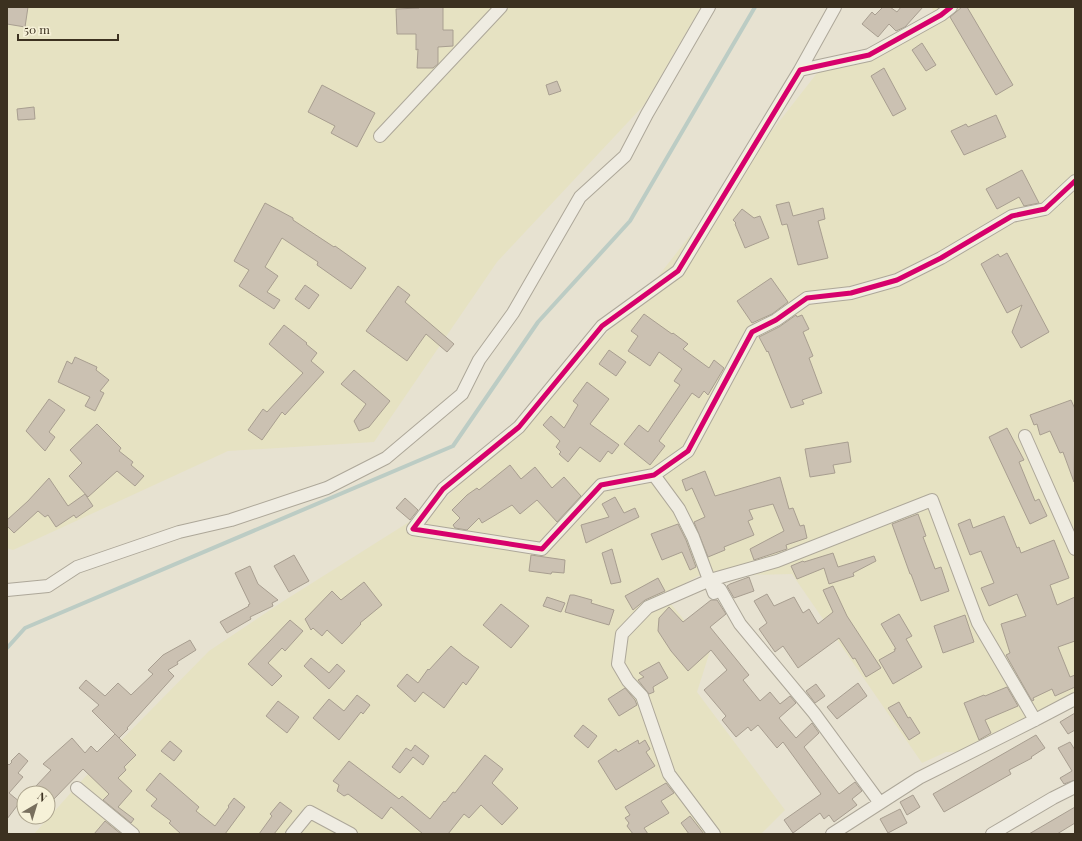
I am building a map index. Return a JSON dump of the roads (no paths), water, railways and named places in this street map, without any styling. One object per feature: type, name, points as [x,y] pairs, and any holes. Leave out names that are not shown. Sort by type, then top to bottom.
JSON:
[{"type":"street","points":[[380,136],[501,7]]},
{"type":"street","points":[[7,590],[48,586],[77,567],[178,532],[230,520],[327,488],[386,458],[462,394],[479,360],[513,313],[580,197],[625,156],[647,114],[710,7]]},
{"type":"street","points":[[835,7],[800,70],[678,271],[602,326],[519,427],[443,489],[414,529],[542,549],[601,485],[654,476],[688,451],[752,332],[776,320],[806,298],[851,292],[897,280],[941,258],[1012,216],[1044,209],[1075,181]]},
{"type":"street","points":[[800,70],[869,55],[941,15],[951,7]]},
{"type":"street","points":[[1024,436],[1075,549]]},
{"type":"street","points":[[654,476],[679,509],[693,537],[714,593],[720,589],[740,624],[814,713],[880,803]]},
{"type":"street","points":[[714,834],[669,774],[642,696],[628,681],[618,664],[622,634],[648,607],[710,580],[777,562],[932,500],[978,623],[1035,720]]},
{"type":"street","points":[[832,834],[919,778],[1075,699]]},
{"type":"street","points":[[992,834],[1053,798],[1075,787]]},
{"type":"street","points":[[77,788],[133,834]]},
{"type":"street","points":[[292,834],[310,812],[351,834]]},
{"type":"waterway","points":[[7,648],[25,628],[453,446],[538,322],[630,221],[755,7]]}]
